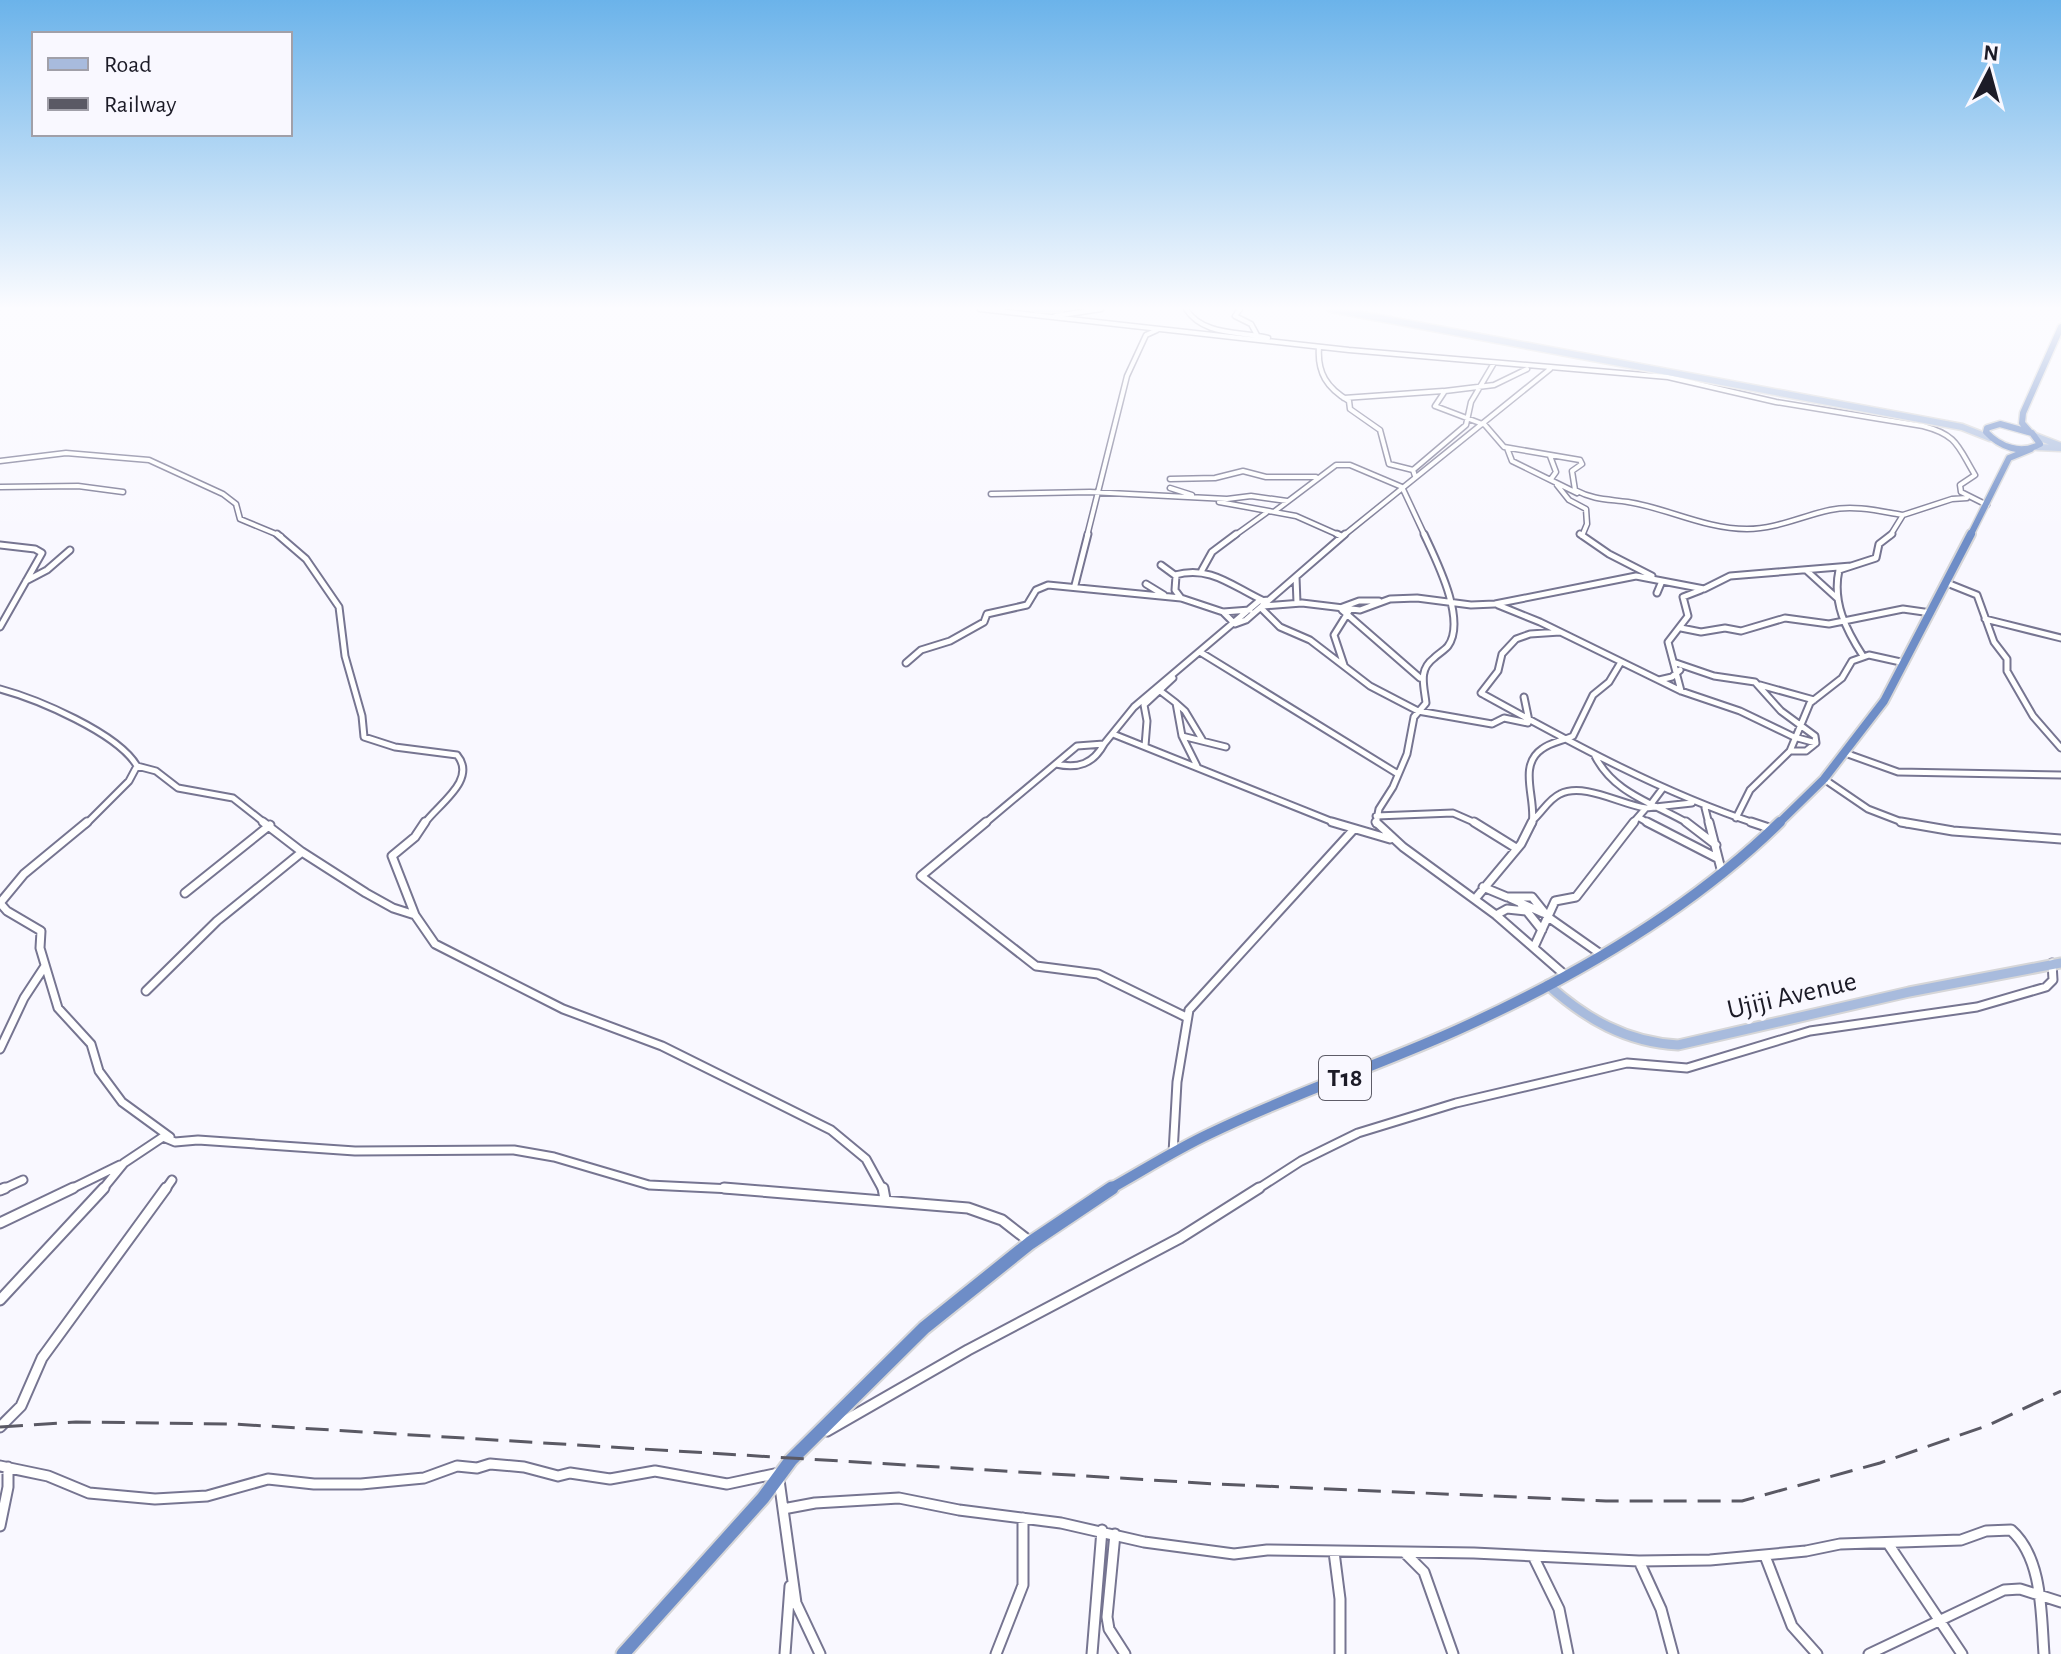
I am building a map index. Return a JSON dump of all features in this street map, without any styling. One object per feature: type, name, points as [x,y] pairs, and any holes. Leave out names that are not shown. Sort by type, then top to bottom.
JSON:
[{"type":"highway","points":[[2007,461],[2040,444],[2022,423],[2035,386]]},
{"type":"highway","points":[[2007,461],[2005,451],[1992,439],[1987,428],[2017,419],[2023,413]]},
{"type":"highway","points":[[1996,425],[2033,434]]},
{"type":"highway","points":[[1992,439],[2012,448],[2034,448]]},
{"type":"highway","name":"T18","points":[[623,1654],[743,1521],[810,1441],[924,1328],[1030,1243],[1106,1191],[1209,1134],[1457,1030],[1566,976],[1722,873],[1773,830],[1824,779],[1884,701],[1932,614],[2007,461]]},
{"type":"main road","points":[[1737,386],[1962,427],[1992,439]]},
{"type":"main road","points":[[1962,427],[1996,425]]},
{"type":"main road","points":[[2033,434],[2061,447]]},
{"type":"main road","points":[[2034,448],[2061,447]]},
{"type":"main road","name":"Ujiji Avenue","points":[[1548,985],[1570,1006],[1599,1025],[1646,1041],[1678,1045],[1909,992],[2056,963]]},
{"type":"street","points":[[1075,585],[1124,386]]},
{"type":"street","points":[[1328,386],[1350,402],[1350,409],[1382,433],[1389,464],[1414,473]]},
{"type":"street","points":[[1344,398],[1484,386]]},
{"type":"street","points":[[1414,473],[1527,386]]},
{"type":"street","points":[[1708,386],[1776,402],[1944,431],[1956,439],[1975,475],[1960,485],[1961,492],[1987,505]]},
{"type":"street","points":[[1056,764],[1072,767],[1091,762],[1134,707],[1264,604],[1402,487],[1463,429],[1470,417],[1470,406],[1481,387]]},
{"type":"street","points":[[1445,391],[1435,406],[1480,422],[1507,448],[1512,461],[1551,479],[1569,500],[1586,509],[1587,524],[1580,535],[1654,578],[1704,589]]},
{"type":"street","points":[[1507,448],[1577,458],[1583,462],[1572,471],[1577,493]]},
{"type":"street","points":[[0,461],[66,453],[149,460],[223,494],[237,506],[240,519],[278,534],[304,556],[340,611],[345,656],[362,716],[364,737],[395,747],[457,755],[462,761],[462,778],[455,790],[434,809],[415,837],[392,856],[415,915],[435,944],[563,1009],[682,1055],[831,1130],[857,1148],[885,1187],[885,1199]]},
{"type":"street","points":[[1550,456],[1556,472],[1551,479]]},
{"type":"street","points":[[1202,570],[1212,552],[1333,465],[1350,465],[1402,487]]},
{"type":"street","points":[[1170,479],[1215,478],[1243,471],[1266,477],[1317,477]]},
{"type":"street","points":[[1557,485],[1594,500],[1629,502],[1682,519],[1746,529],[1783,524],[1840,508],[1903,515],[1952,499],[1968,498]]},
{"type":"street","points":[[0,487],[78,486],[123,492]]},
{"type":"street","points":[[1402,487],[1447,584],[1454,631],[1440,655],[1427,663],[1421,678],[1426,703],[1412,721],[1411,741],[1376,816],[1376,824],[1496,915],[1566,976]]},
{"type":"street","points":[[1170,488],[1247,509],[1314,522],[1341,536]]},
{"type":"street","points":[[991,494],[1098,493],[1234,499],[1251,496],[1287,501]]},
{"type":"street","points":[[1097,503],[1118,495]]},
{"type":"street","points":[[1234,499],[1247,509]]},
{"type":"street","points":[[1863,656],[1844,619],[1838,599],[1837,574],[1843,567],[1876,558],[1879,544],[1892,535],[1903,515]]},
{"type":"street","points":[[0,545],[41,551],[0,627]]},
{"type":"street","points":[[26,581],[47,570],[70,550]]},
{"type":"street","points":[[1161,565],[1175,575],[1202,570],[1216,574],[1264,604],[1297,603],[1340,608],[1349,612],[1395,659],[1421,678]]},
{"type":"street","points":[[1681,691],[1668,642],[1688,616],[1683,597],[1730,576],[1851,566]]},
{"type":"street","points":[[1806,570],[1838,599]]},
{"type":"street","points":[[1175,575],[1175,590],[1181,598]]},
{"type":"street","points":[[1296,577],[1297,603]]},
{"type":"street","points":[[1340,608],[1359,601],[1429,598],[1495,604],[1631,577],[1654,578]]},
{"type":"street","points":[[1657,593],[1662,581]]},
{"type":"street","points":[[1947,583],[1977,595],[1994,642],[2006,656],[2007,671],[2029,709],[2061,748]]},
{"type":"street","points":[[1146,584],[1167,597]]},
{"type":"street","points":[[906,663],[919,649],[949,641],[969,626],[984,622],[987,614],[1027,605],[1036,589],[1075,585],[1095,591],[1181,598],[1223,612],[1252,612],[1266,616],[1280,627],[1310,640],[1377,690],[1418,711],[1492,724],[1504,718],[1531,722]]},
{"type":"street","points":[[1331,606],[1349,612],[1384,601]]},
{"type":"street","points":[[1264,604],[1266,616]]},
{"type":"street","points":[[1495,604],[1681,691],[1740,711],[1794,737],[1816,743]]},
{"type":"street","points":[[1681,628],[1701,632],[1725,628],[1741,631],[1785,618],[1823,624],[1903,609],[1932,614]]},
{"type":"street","points":[[1223,612],[1235,624]]},
{"type":"street","points":[[1344,665],[1334,635],[1336,627],[1349,612]]},
{"type":"street","points":[[1985,619],[2061,638]]},
{"type":"street","points":[[1560,632],[1539,631],[1516,639],[1501,654],[1497,673],[1480,689],[1484,696],[1691,803],[1773,830]]},
{"type":"street","points":[[1200,652],[1398,774]]},
{"type":"street","points":[[1736,818],[1750,790],[1790,751],[1814,700],[1842,678],[1852,661],[1878,655],[1906,663]]},
{"type":"street","points":[[1533,820],[1528,775],[1530,762],[1545,746],[1566,740],[1575,732],[1593,695],[1609,682],[1621,662]]},
{"type":"street","points":[[1145,746],[1147,721],[1144,705],[1185,664]]},
{"type":"street","points":[[1677,667],[1714,676],[1750,679],[1781,711],[1812,732],[1816,743]]},
{"type":"street","points":[[1659,680],[1672,677],[1677,667]]},
{"type":"street","points":[[1758,685],[1814,700]]},
{"type":"street","points":[[0,689],[34,699],[109,736],[130,752],[137,766],[156,771],[178,788],[227,795],[302,852],[380,902],[415,915]]},
{"type":"street","points":[[1159,690],[1186,711],[1203,741]]},
{"type":"street","points":[[1524,697],[1531,722]]},
{"type":"street","points":[[1176,703],[1182,736],[1197,767]]},
{"type":"street","points":[[1113,734],[1282,805],[1394,840]]},
{"type":"street","points":[[1182,736],[1226,747]]},
{"type":"street","points":[[1790,751],[1806,751],[1816,743]]},
{"type":"street","points":[[1104,744],[1077,746],[921,878],[1036,966],[1098,974],[1186,1017]]},
{"type":"street","points":[[1845,753],[1898,772],[2061,775]]},
{"type":"street","points":[[1594,754],[1604,775],[1650,806],[1696,828],[1716,845]]},
{"type":"street","points":[[137,766],[126,786],[108,799],[75,834],[48,852],[7,892],[0,903],[7,911],[41,931],[40,948],[58,1008],[91,1044],[107,1084],[134,1112],[175,1142]]},
{"type":"street","points":[[1824,779],[1872,811],[1914,827],[1941,832],[2035,833],[2061,839]]},
{"type":"street","points":[[1534,947],[1555,901],[1576,897],[1598,872],[1610,849],[1663,788]]},
{"type":"street","points":[[1533,805],[1559,795],[1582,791],[1604,800],[1650,806],[1691,803]]},
{"type":"street","points":[[1475,899],[1516,848],[1533,820],[1559,795]]},
{"type":"street","points":[[1667,812],[1680,811],[1691,803]]},
{"type":"street","points":[[1705,808],[1722,873]]},
{"type":"street","points":[[1376,816],[1453,813],[1473,820],[1516,848]]},
{"type":"street","points":[[1638,817],[1717,858]]},
{"type":"street","points":[[185,893],[270,825]]},
{"type":"street","points":[[1173,1153],[1174,1116],[1186,1017],[1354,829]]},
{"type":"street","points":[[146,991],[209,928],[302,852]]},
{"type":"street","points":[[1483,887],[1547,916],[1602,955]]},
{"type":"street","points":[[1507,897],[1532,897],[1547,916]]},
{"type":"street","points":[[1518,901],[1542,930]]},
{"type":"street","points":[[1496,915],[1507,909],[1527,911]]},
{"type":"street","points":[[810,1441],[968,1350],[1180,1238],[1301,1161],[1358,1133],[1456,1103],[1600,1067],[1627,1063],[1687,1068],[1845,1024],[1977,1007],[2046,987],[2053,980],[2056,963]]},
{"type":"street","points":[[0,1049],[24,998],[45,966]]},
{"type":"street","points":[[0,1223],[124,1163],[163,1137],[175,1142],[198,1140],[355,1151],[514,1150],[554,1157],[649,1185],[717,1186],[931,1203],[986,1213],[1017,1227],[1030,1243]]},
{"type":"street","points":[[0,1300],[90,1205],[124,1163]]},
{"type":"street","points":[[0,1190],[23,1180]]},
{"type":"street","points":[[0,1427],[21,1406],[42,1358],[112,1258],[172,1180]]},
{"type":"street","points":[[0,1526],[4,1467],[48,1476],[89,1493],[155,1499],[207,1496],[268,1479],[314,1484],[361,1484],[430,1478],[457,1466],[477,1468],[490,1464],[524,1467],[561,1476],[570,1473],[610,1479],[655,1471],[727,1484],[780,1474],[799,1612],[820,1654]]},
{"type":"street","points":[[783,1509],[815,1503],[899,1498],[959,1510],[1102,1530],[1144,1542],[1234,1554],[1267,1550],[1474,1553],[1639,1561],[1765,1556],[1840,1544],[1889,1545],[1961,1540],[1986,1531],[2011,1530],[2018,1536],[2029,1559],[2040,1596],[2044,1654]]},
{"type":"street","points":[[996,1654],[1023,1585],[1023,1518]]},
{"type":"street","points":[[1092,1654],[1102,1530]]},
{"type":"street","points":[[1115,1534],[1107,1617],[1109,1629],[1125,1654]]},
{"type":"street","points":[[1889,1545],[1962,1654]]},
{"type":"street","points":[[1334,1552],[1340,1599],[1340,1654]]},
{"type":"street","points":[[1405,1553],[1424,1572],[1453,1654]]},
{"type":"street","points":[[1765,1556],[1792,1626],[1817,1654]]},
{"type":"street","points":[[1534,1558],[1559,1609],[1568,1654]]},
{"type":"street","points":[[1639,1561],[1661,1609],[1673,1654]]},
{"type":"street","points":[[785,1654],[792,1575]]},
{"type":"street","points":[[1869,1654],[2004,1590],[2020,1589],[2061,1602]]},
{"type":"railway","points":[[0,1427],[76,1422],[233,1424],[1217,1484],[1606,1501],[1742,1501],[1880,1463],[1989,1425],[2061,1391]]}]
